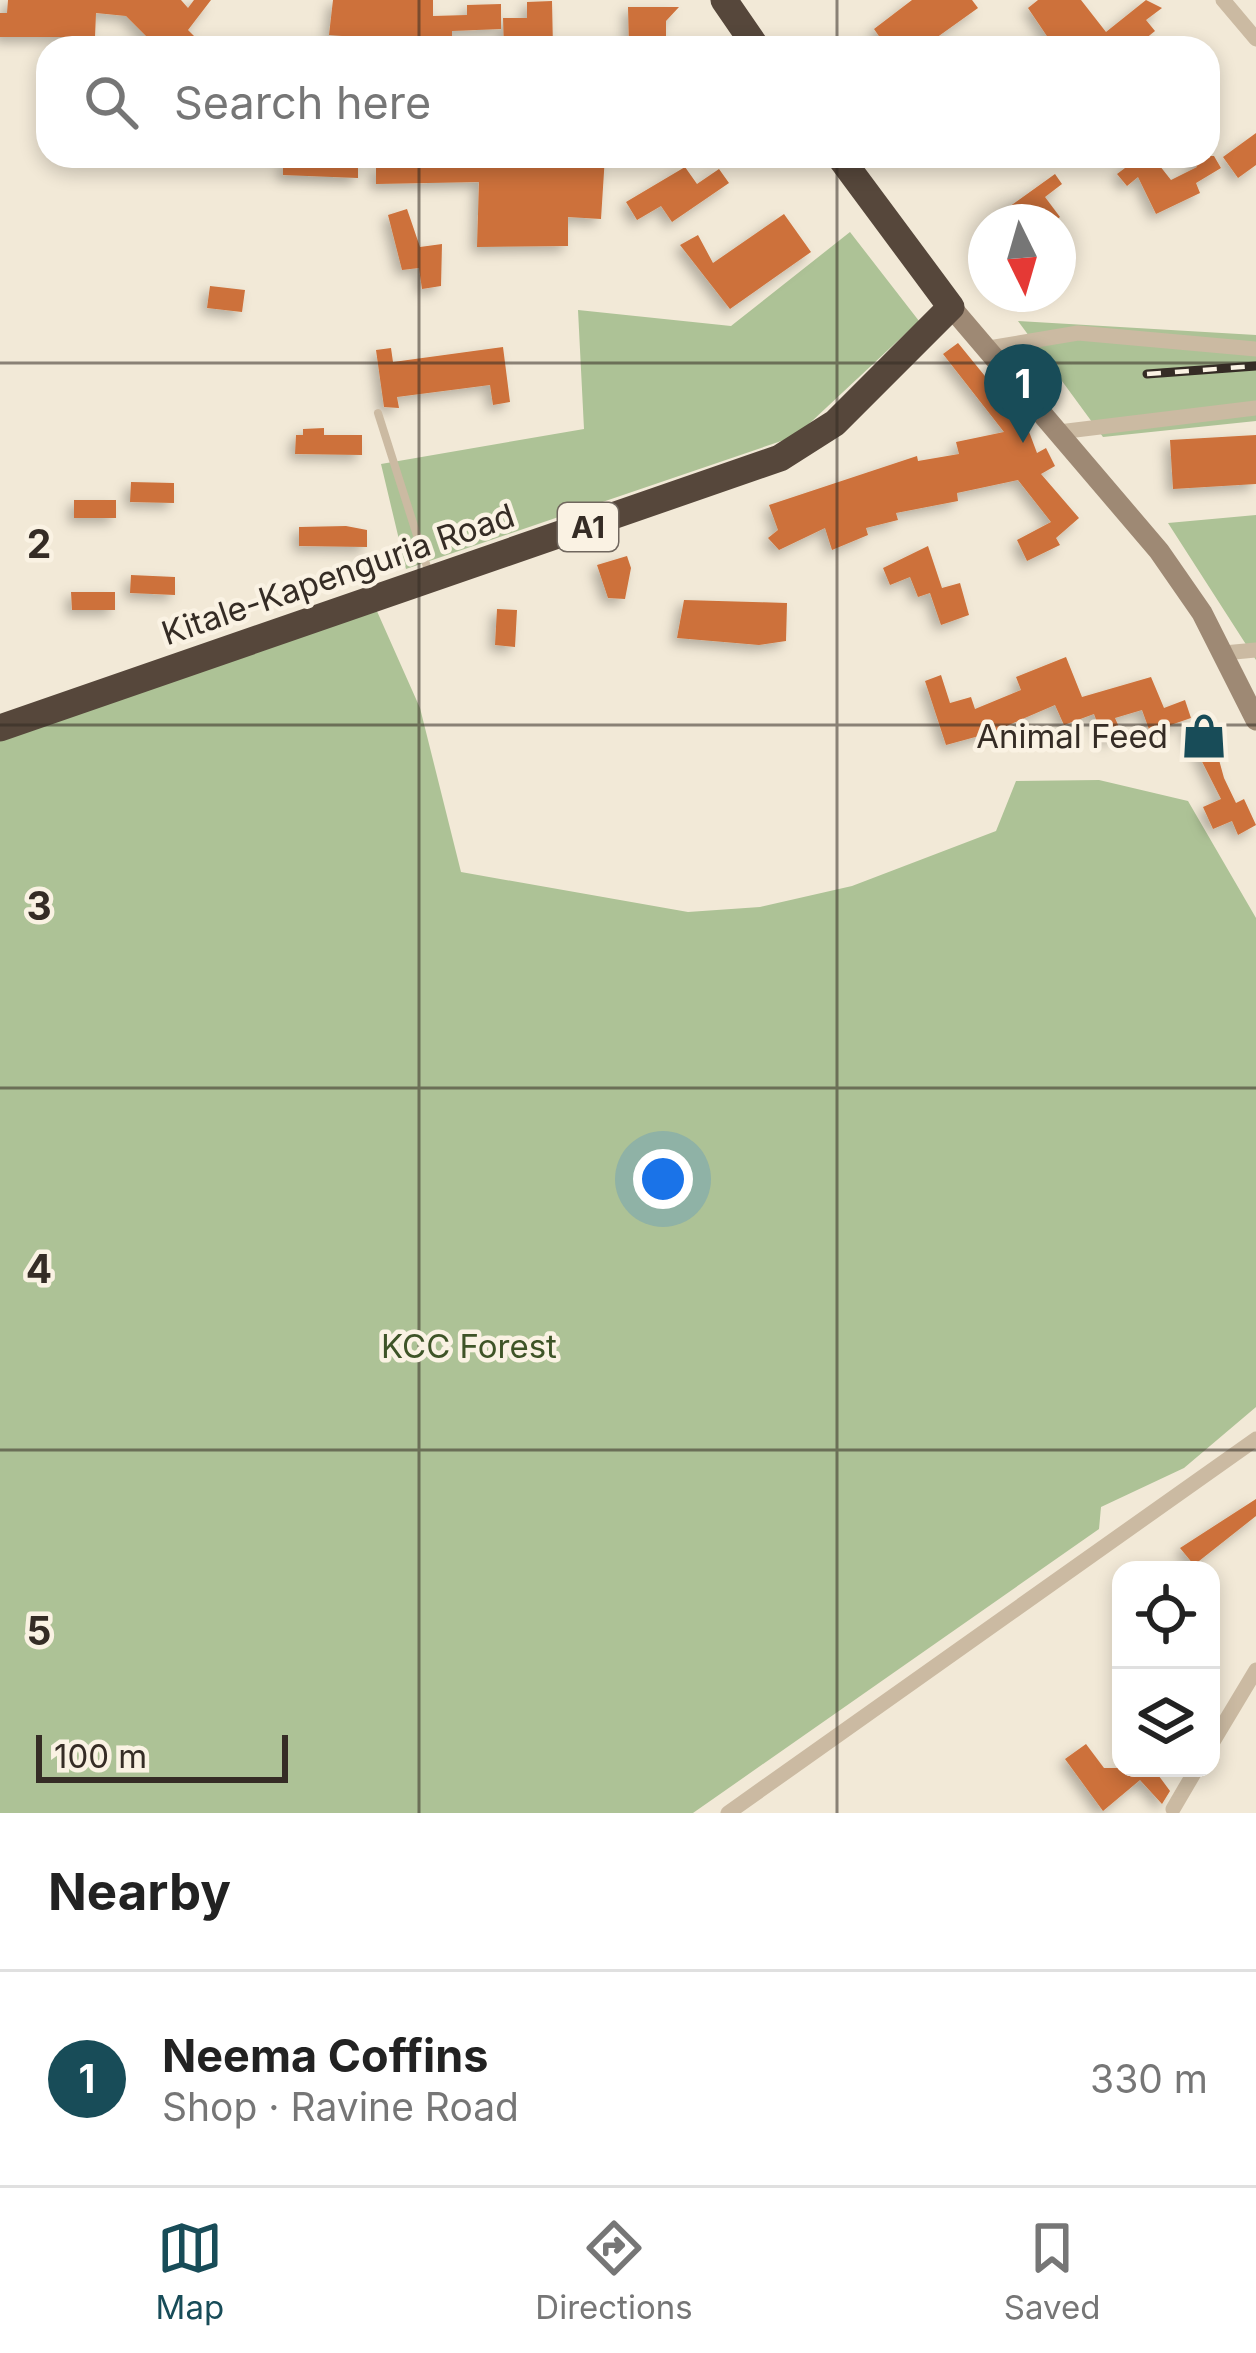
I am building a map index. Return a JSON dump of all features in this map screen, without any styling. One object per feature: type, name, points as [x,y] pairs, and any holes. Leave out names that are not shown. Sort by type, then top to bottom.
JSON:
[{"type":"highway","points":[[724,0],[749,36]]},
{"type":"highway","points":[[847,168],[951,307]]},
{"type":"highway","name":"Kitale-Kapenguria Road","points":[[0,728],[780,458],[836,423],[951,307]]},
{"type":"street","points":[[1223,0],[1256,39]]},
{"type":"street","points":[[951,307],[1160,551],[1224,653],[1256,720]]},
{"type":"street","points":[[989,348],[1078,333],[1256,349]]},
{"type":"street","points":[[1059,432],[1256,408]]},
{"type":"street","points":[[1224,653],[1256,650]]},
{"type":"street","points":[[728,1813],[1256,1439]]},
{"type":"street","points":[[1220,1730],[1256,1670]]},
{"type":"street","points":[[1173,1808],[1192,1777]]},
{"type":"lane","points":[[378,413],[431,580]]},
{"type":"green space","points":[[850,232],[919,321],[796,436],[406,569],[381,464],[584,429],[578,310],[731,326]]},
{"type":"green space","points":[[1018,321],[1256,335],[1256,421],[1103,437]]},
{"type":"green space","points":[[1256,515],[1256,660],[1168,523]]},
{"type":"green space","name":"KCC Forest","points":[[372,600],[420,708],[461,872],[688,912],[760,907],[852,886],[996,831],[1016,781],[1099,780],[1188,801],[1256,918],[1256,1407],[1184,1468],[1101,1507],[1099,1529],[693,1813],[0,1813],[0,731]]},
{"type":"building","points":[[8,0],[181,0],[188,8],[194,0],[211,0],[188,30],[194,36],[146,36],[126,16],[96,13],[95,36],[0,37],[0,13],[7,13]]},
{"type":"building","points":[[333,0],[433,0],[433,16],[467,15],[467,5],[501,4],[501,29],[452,31],[452,36],[329,35]]},
{"type":"building","points":[[912,0],[972,0],[978,8],[939,36],[879,36],[874,29]]},
{"type":"building","points":[[1038,0],[1081,0],[1106,32],[1146,0],[1162,8],[1146,20],[1155,31],[1149,36],[1047,36],[1028,8]]},
{"type":"building","points":[[552,1],[553,36],[504,36],[503,18],[527,18],[527,2]]},
{"type":"building","points":[[628,7],[679,7],[666,21],[666,36],[629,36]]},
{"type":"building","points":[[1256,133],[1256,165],[1238,178],[1223,157]]},
{"type":"building","points":[[283,168],[358,168],[358,178],[283,175]]},
{"type":"building","points":[[376,168],[604,168],[601,219],[568,217],[568,246],[477,247],[479,182],[376,184]]},
{"type":"building","points":[[683,168],[697,184],[719,169],[729,183],[672,222],[661,206],[637,220],[626,202]]},
{"type":"building","points":[[1125,168],[1162,168],[1171,180],[1195,168],[1221,168],[1196,183],[1200,193],[1156,214],[1138,177],[1127,186],[1117,174]]},
{"type":"building","points":[[1055,174],[1062,184],[1045,197],[1050,204],[1013,204]]},
{"type":"building","points":[[407,209],[420,247],[442,244],[441,286],[422,289],[419,268],[402,270],[388,215]]},
{"type":"building","points":[[784,214],[811,252],[730,309],[680,245],[698,235],[713,263]]},
{"type":"building","points":[[210,286],[245,290],[242,312],[207,308]]},
{"type":"building","points":[[958,343],[1028,429],[1037,453],[1046,448],[1055,466],[1041,474],[1079,518],[1056,538],[1060,545],[1027,561],[1017,540],[1051,522],[1018,480],[957,493],[958,501],[896,513],[898,520],[866,528],[868,535],[832,550],[825,528],[779,550],[768,538],[778,530],[769,505],[917,456],[918,461],[959,454],[956,442],[1004,432],[943,354]]},
{"type":"building","points":[[503,347],[510,402],[493,405],[490,385],[397,397],[399,408],[384,407],[376,350],[391,348],[393,362]]},
{"type":"building","points":[[324,428],[324,435],[362,435],[362,455],[295,454],[296,435],[303,435],[303,429]]},
{"type":"building","points":[[1256,435],[1256,484],[1173,489],[1170,440]]},
{"type":"building","points":[[131,482],[174,483],[174,503],[130,502]]},
{"type":"building","points":[[74,500],[116,500],[116,518],[74,518]]},
{"type":"building","points":[[299,527],[367,530],[367,547],[299,546]]},
{"type":"building","points":[[928,546],[942,588],[960,583],[969,615],[941,625],[930,593],[918,597],[910,577],[890,585],[883,568]]},
{"type":"building","points":[[627,556],[631,568],[625,599],[608,598],[597,565]]},
{"type":"building","points":[[131,575],[175,577],[175,595],[130,593]]},
{"type":"building","points":[[71,592],[115,592],[115,610],[72,610]]},
{"type":"building","points":[[684,600],[787,603],[786,641],[759,645],[677,638]]},
{"type":"building","points":[[497,609],[517,610],[515,647],[495,645]]},
{"type":"building","points":[[1066,657],[1082,697],[1151,677],[1164,708],[1185,700],[1191,718],[1150,732],[1142,710],[1115,718],[1122,734],[1104,741],[1094,714],[1064,725],[1055,705],[990,733],[946,745],[925,681],[941,675],[950,703],[971,697],[975,709],[1021,690],[1016,677]]},
{"type":"building","points":[[1211,715],[1223,747],[1216,749],[1224,778],[1236,803],[1244,799],[1256,825],[1238,835],[1232,821],[1213,829],[1203,807],[1221,799],[1184,726]]},
{"type":"building","points":[[1256,1499],[1256,1516],[1199,1561],[1191,1561],[1180,1548]]},
{"type":"building","points":[[1086,1744],[1104,1768],[1112,1768],[1112,1777],[1160,1777],[1170,1791],[1162,1804],[1140,1780],[1103,1811],[1065,1759]]},
{"type":"railway","points":[[1147,374],[1256,366]]},
{"type":"place","name":"Neema Coffins","points":[[1023,443]]},
{"type":"place","name":"Animal Feed","points":[[1204,736]]}]
